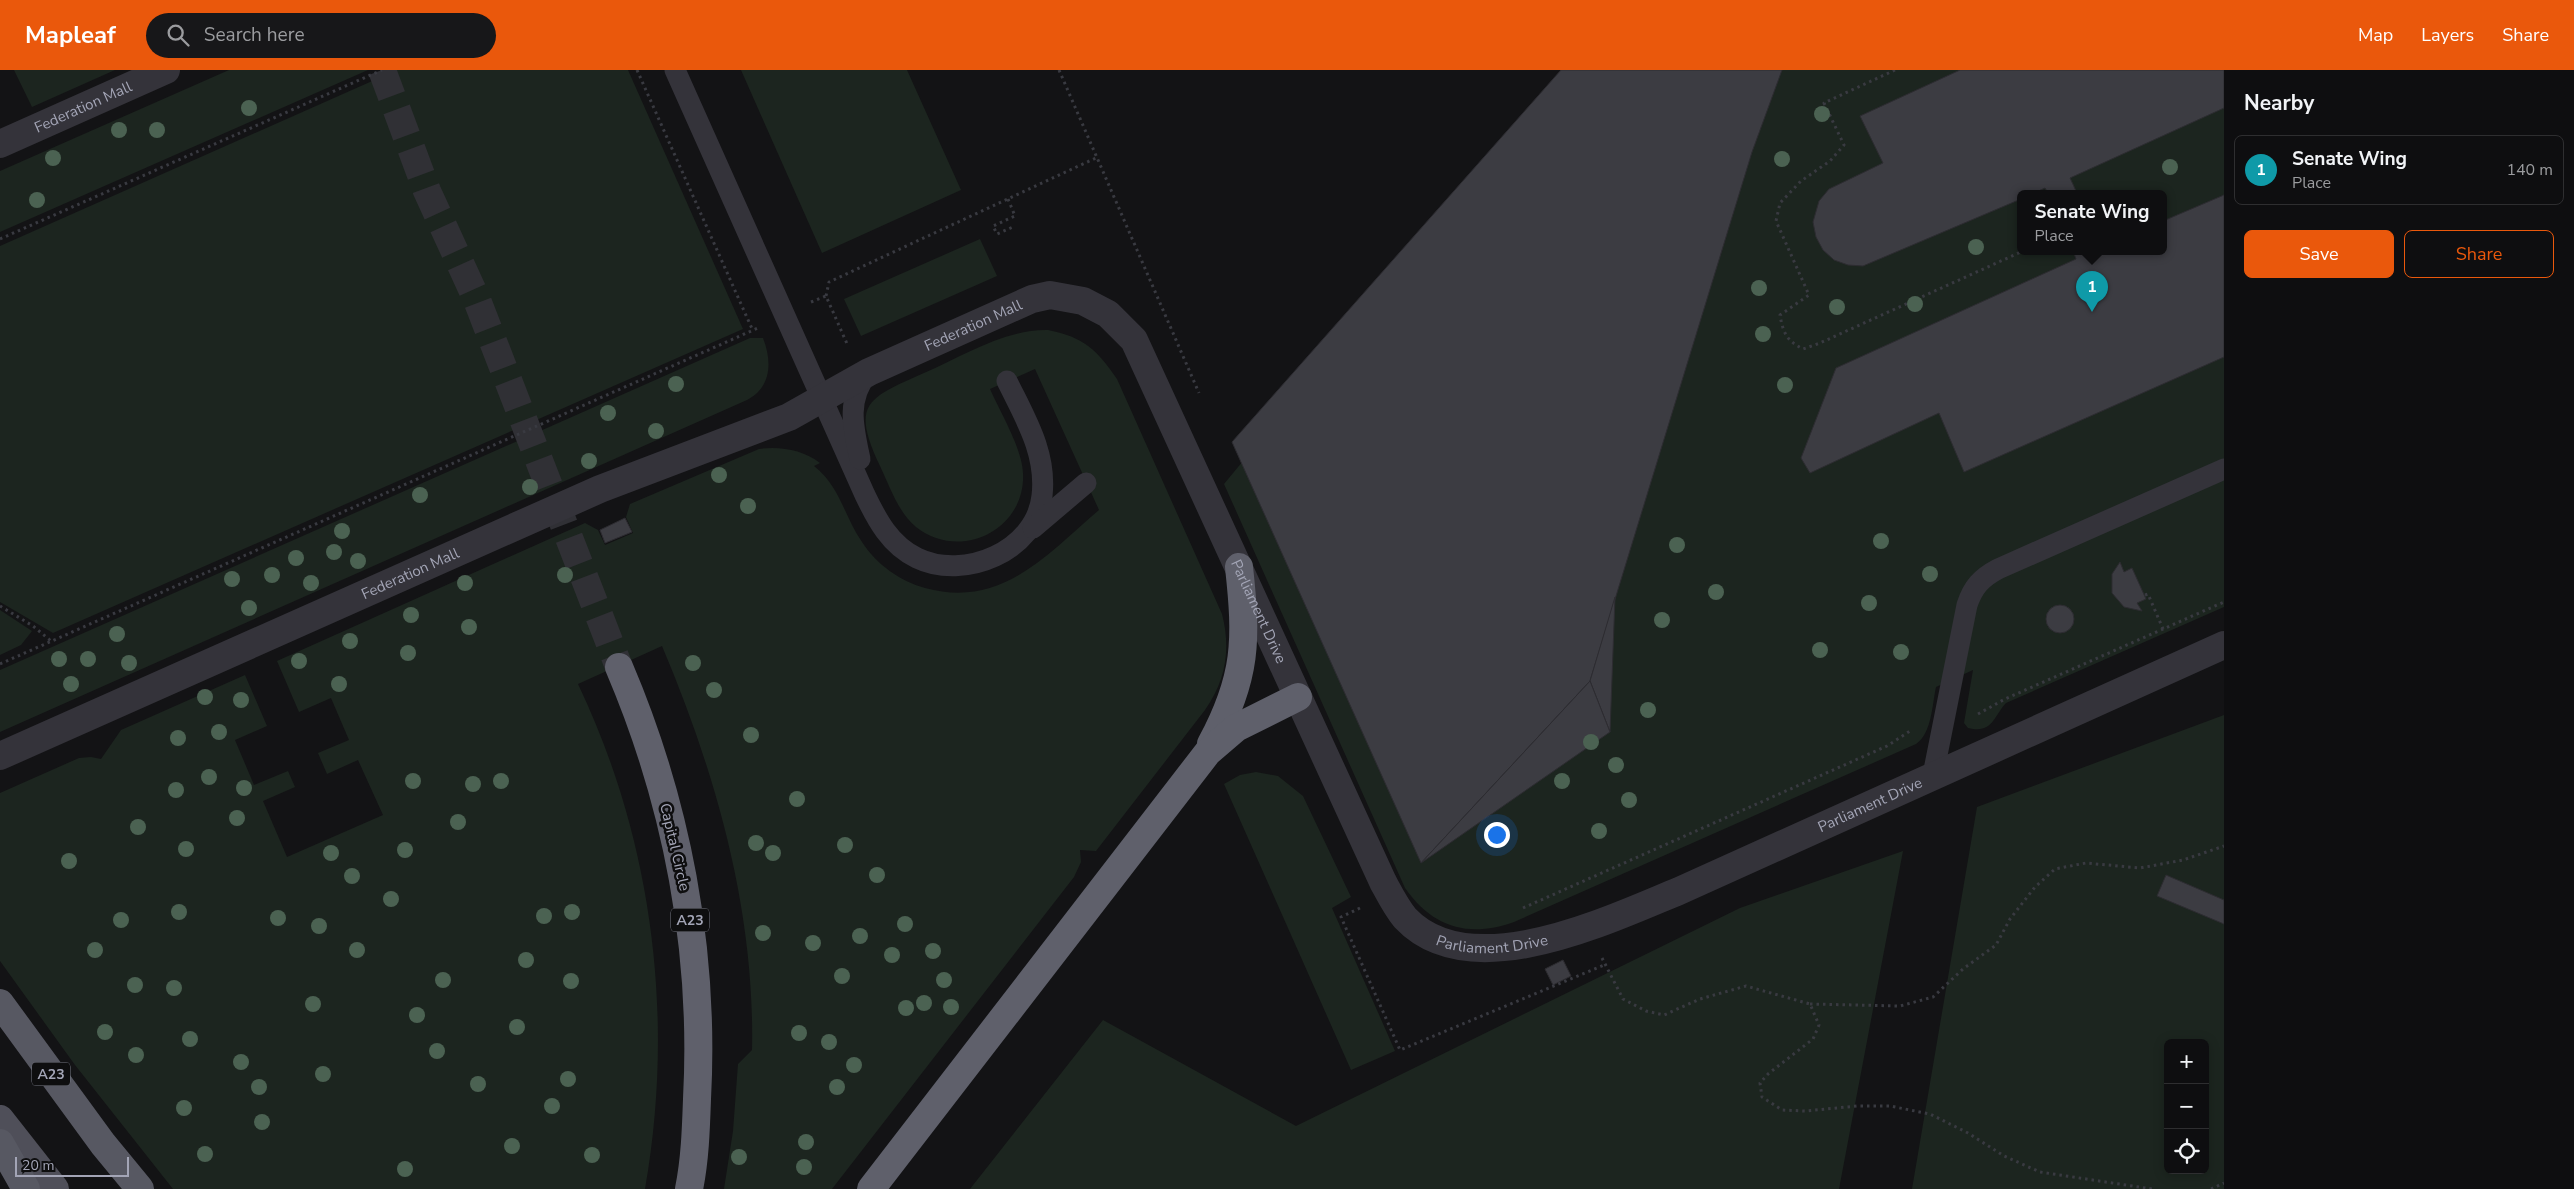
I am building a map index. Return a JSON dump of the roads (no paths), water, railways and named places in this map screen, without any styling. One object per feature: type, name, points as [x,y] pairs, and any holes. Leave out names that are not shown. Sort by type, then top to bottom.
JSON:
[{"type":"highway","points":[[1198,764],[1226,715],[1242,663],[1245,627],[1239,567]]},
{"type":"highway","name":"Capital Circle","points":[[619,666],[667,807],[685,884],[697,975],[699,1032],[696,1131],[689,1186]]},
{"type":"highway","points":[[871,1189],[1198,764],[1227,734],[1298,697]]},
{"type":"highway","name":"A23","points":[[0,1003],[102,1144],[140,1189]]},
{"type":"highway","points":[[0,1143],[26,1189]]},
{"type":"main road","points":[[0,1119],[55,1189]]},
{"type":"street","name":"Federation Mall","points":[[0,144],[166,70]]},
{"type":"street","name":"Federation Mall","points":[[0,756],[600,489],[789,417],[865,373],[1032,299],[1050,295],[1088,303]]},
{"type":"street","name":"Parliament Drive","points":[[1088,303],[1118,322],[1134,340],[1397,907],[1406,919],[1427,934],[1446,942],[1472,948],[1521,945],[1587,928],[1679,891],[1933,774],[2224,645]]},
{"type":"lane","points":[[675,70],[823,398],[864,495],[877,521],[891,538],[916,558],[936,564],[957,566],[992,558],[1023,537],[1086,483]]},
{"type":"lane","points":[[865,373],[852,407],[853,430],[870,492],[891,538]]},
{"type":"lane","points":[[1007,381],[1032,433],[1040,456],[1041,504],[1023,537]]},
{"type":"lane","points":[[1933,774],[1967,605],[1973,588],[1980,580],[1998,569],[2224,469]]},
{"type":"tunnel","points":[[382,70],[427,191],[477,300],[619,667]]},
{"type":"place","name":"Senate Wing","points":[[2092,312]]}]
